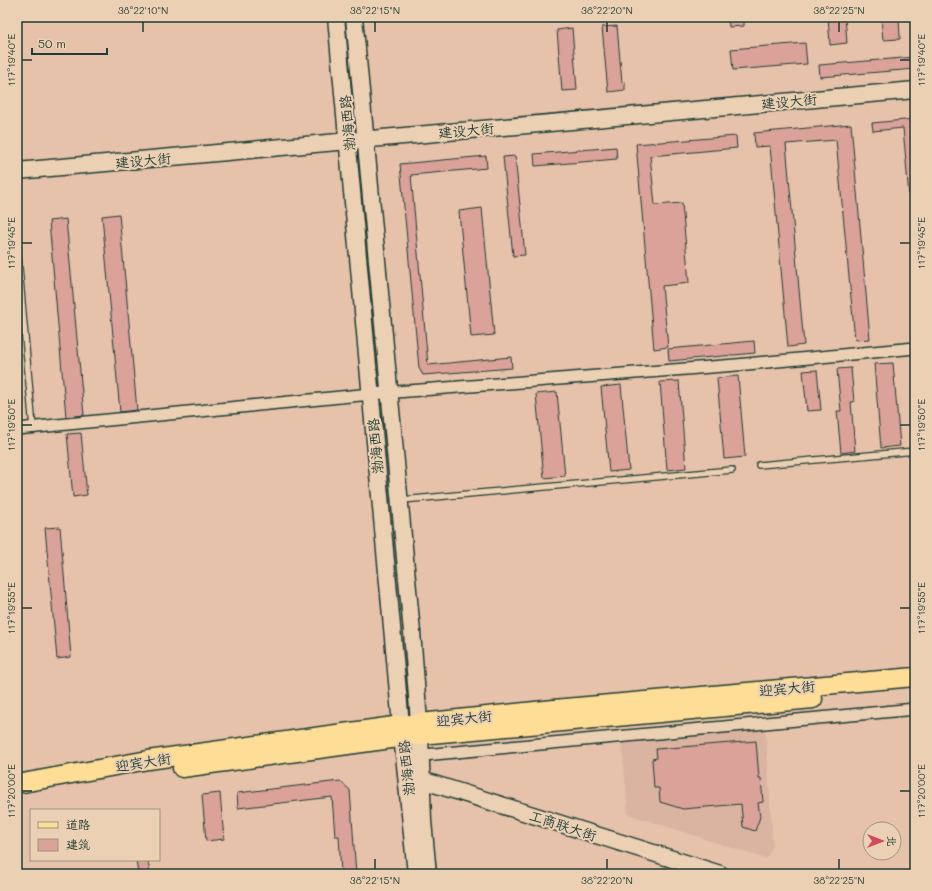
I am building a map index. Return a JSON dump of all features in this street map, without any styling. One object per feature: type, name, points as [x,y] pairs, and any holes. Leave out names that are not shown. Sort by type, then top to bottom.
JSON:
[{"type":"main road","name":"渤海西路","points":[[336,17],[349,142],[401,731],[413,756]]},
{"type":"main road","name":"渤海西路","points":[[354,17],[420,729],[413,756],[416,874]]},
{"type":"main road","name":"建设大街","points":[[17,171],[915,90]]},
{"type":"main road","name":"迎宾大街","points":[[420,729],[554,709],[915,677]]},
{"type":"main road","name":"迎宾大街","points":[[17,784],[148,760],[401,731],[915,689]]},
{"type":"main road","name":"迎宾大街","points":[[17,793],[401,731]]},
{"type":"main road","name":"渤海西路","points":[[414,777],[423,821],[428,874]]},
{"type":"main road","name":"工商联大街","points":[[414,777],[720,874]]},
{"type":"street","points":[[17,429],[371,394],[736,365],[915,348]]},
{"type":"street","points":[[413,756],[915,709]]},
{"type":"lane","points":[[17,245],[33,428]]},
{"type":"lane","points":[[759,465],[915,451]]},
{"type":"lane","points":[[399,500],[732,470]]},
{"type":"shaded area","points":[[765,721],[773,846],[766,859],[628,814],[621,733]]},
{"type":"building","points":[[728,17],[744,17],[744,26],[729,27]]},
{"type":"building","points":[[828,17],[845,17],[847,43],[830,45]]},
{"type":"building","points":[[881,17],[899,17],[900,39],[883,40]]},
{"type":"building","points":[[617,26],[622,83],[625,82],[625,90],[608,92],[602,27]]},
{"type":"building","points":[[572,28],[577,90],[562,91],[557,30]]},
{"type":"building","points":[[805,43],[807,64],[733,70],[731,49]]},
{"type":"building","points":[[915,57],[915,69],[820,77],[819,65]]},
{"type":"building","points":[[915,119],[915,195],[909,196],[903,128],[873,131],[872,123]]},
{"type":"building","points":[[851,124],[870,339],[855,340],[836,140],[786,144],[804,345],[788,347],[770,146],[755,147],[754,133]]},
{"type":"building","points":[[736,136],[737,148],[650,156],[655,205],[682,203],[689,283],[662,286],[668,347],[654,349],[636,144]]},
{"type":"building","points":[[616,147],[617,159],[535,166],[534,154]]},
{"type":"building","points":[[486,156],[487,168],[411,175],[428,365],[511,357],[512,368],[423,375],[419,368],[400,164]]},
{"type":"building","points":[[515,156],[525,255],[513,256],[503,157]]},
{"type":"building","points":[[482,208],[494,335],[471,337],[459,211]]},
{"type":"building","points":[[119,214],[137,410],[120,412],[102,216]]},
{"type":"building","points":[[66,219],[84,415],[66,417],[49,221]]},
{"type":"building","points":[[754,341],[755,353],[669,361],[668,349]]},
{"type":"building","points":[[893,363],[900,446],[881,448],[874,364]]},
{"type":"building","points":[[851,368],[854,402],[851,402],[855,451],[841,453],[837,411],[841,411],[837,369]]},
{"type":"building","points":[[817,370],[821,410],[807,411],[803,371]]},
{"type":"building","points":[[738,376],[745,457],[724,459],[717,378]]},
{"type":"building","points":[[679,381],[686,468],[667,470],[660,382]]},
{"type":"building","points":[[621,385],[629,470],[609,472],[601,387]]},
{"type":"building","points":[[557,392],[565,476],[544,478],[536,394]]},
{"type":"building","points":[[81,433],[87,495],[73,497],[67,434]]},
{"type":"building","points":[[60,527],[71,657],[57,659],[45,528]]},
{"type":"building","points":[[756,741],[759,778],[761,778],[763,802],[758,803],[760,817],[755,831],[743,827],[741,804],[683,809],[660,802],[659,788],[654,788],[652,759],[657,758],[656,749]]},
{"type":"building","points":[[340,781],[350,790],[356,874],[341,874],[339,836],[335,836],[332,797],[238,808],[237,793]]},
{"type":"building","points":[[220,793],[224,839],[206,841],[202,795]]},
{"type":"building","points":[[136,861],[148,861],[150,874],[138,874]]}]
